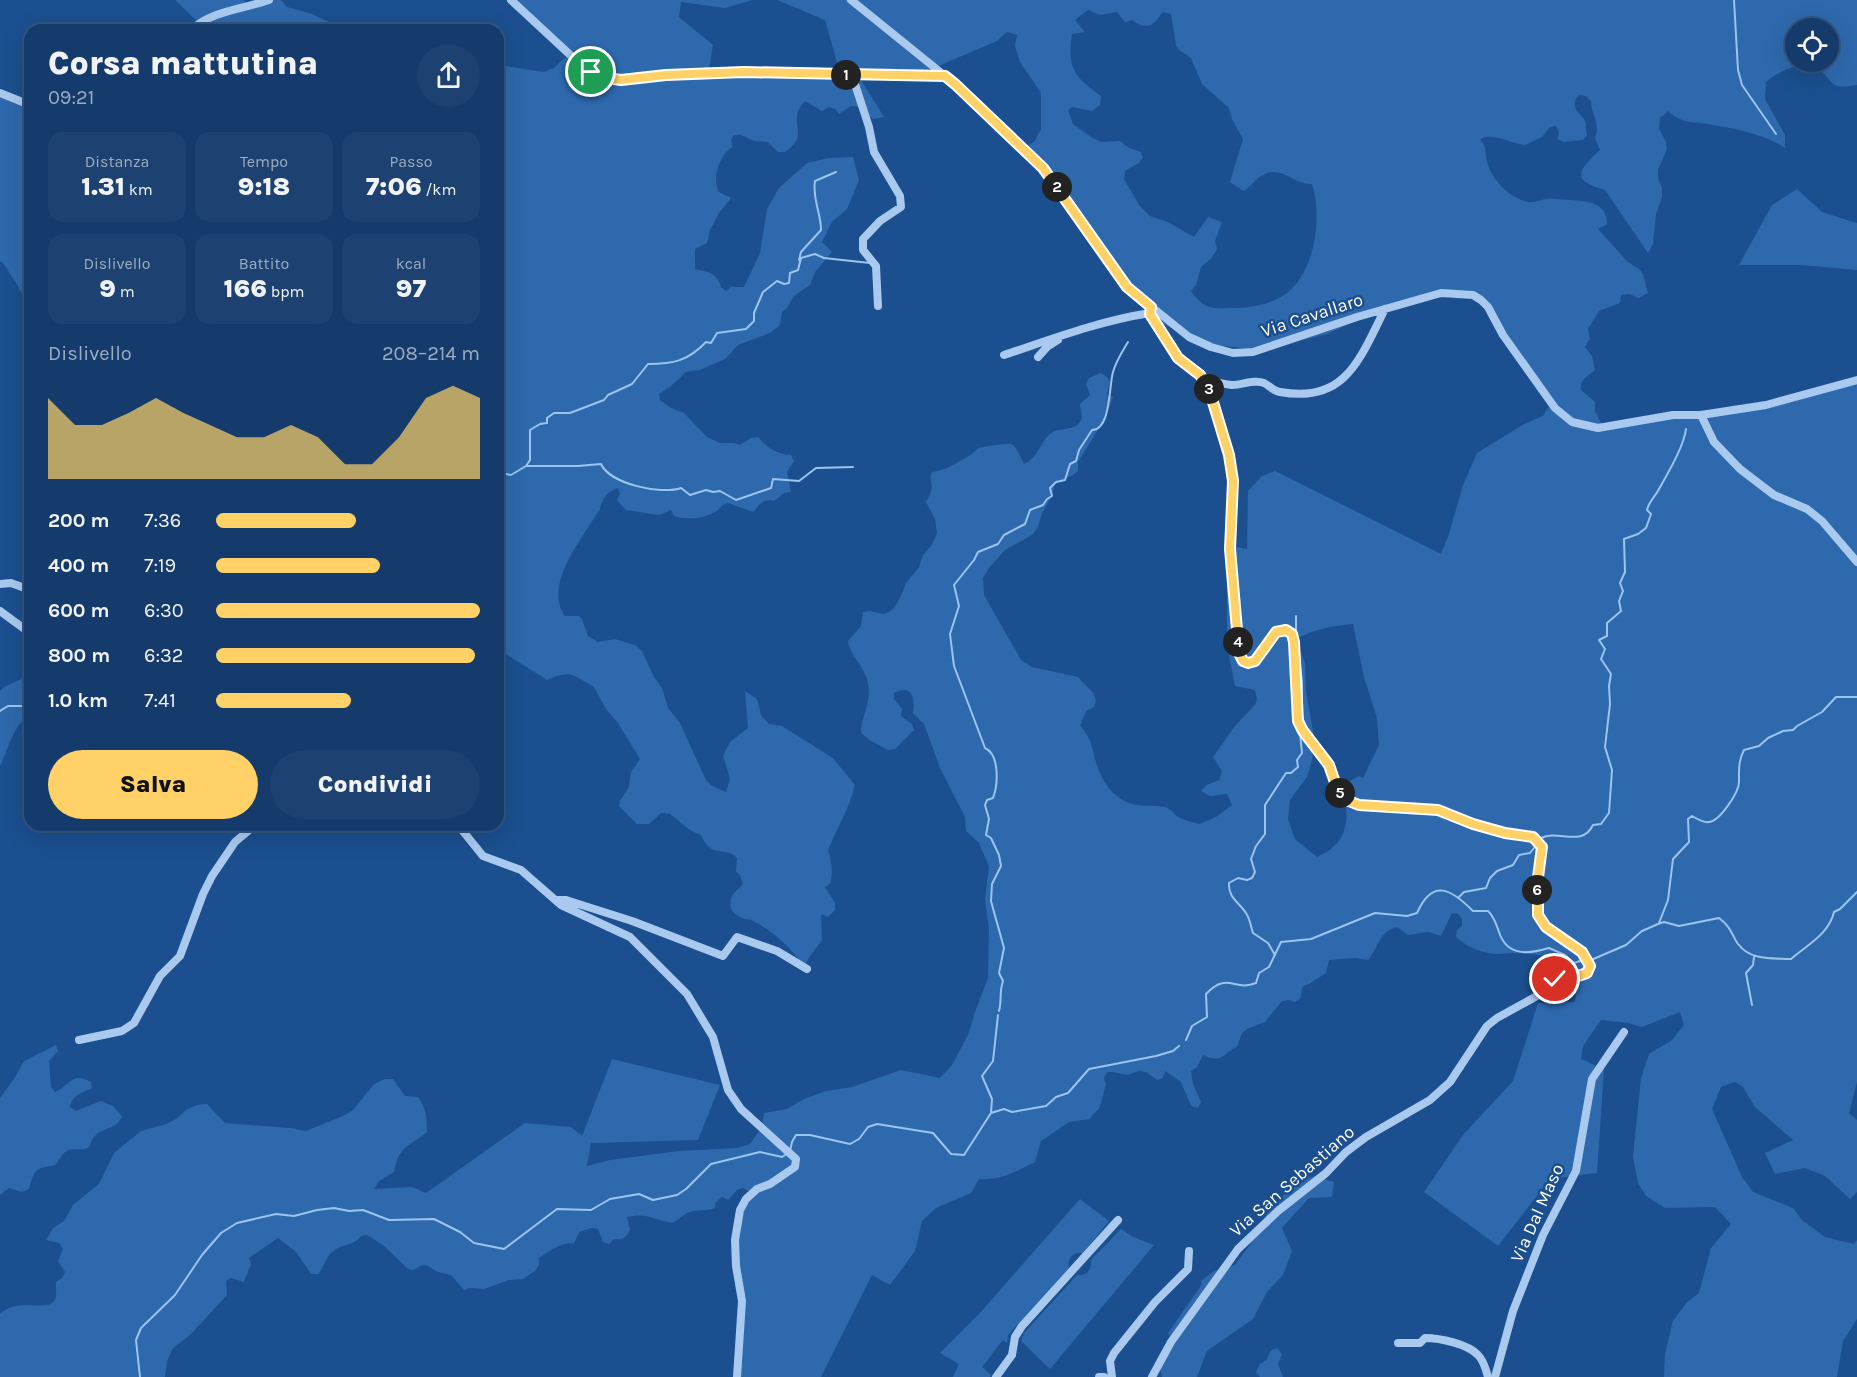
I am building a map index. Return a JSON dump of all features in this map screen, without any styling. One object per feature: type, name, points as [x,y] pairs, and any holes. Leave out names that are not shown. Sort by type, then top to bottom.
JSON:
[{"type":"street","points":[[197,24],[214,15],[269,0]]},
{"type":"street","points":[[511,0],[580,64],[591,72],[607,78],[621,80],[666,75],[744,72],[945,76]]},
{"type":"street","name":"Via Cavallaro","points":[[851,0],[945,76],[1043,168],[1127,287],[1150,310],[1189,338],[1211,347],[1233,353],[1253,351],[1441,293],[1473,296],[1481,300],[1488,307],[1503,335],[1556,408],[1572,422],[1598,428],[1673,415],[1701,415],[1766,405],[1857,380]]},
{"type":"street","points":[[852,75],[869,127],[874,152],[900,196],[901,207],[880,221],[863,240],[862,250],[876,266],[878,306]]},
{"type":"street","points":[[0,93],[24,103]]},
{"type":"street","points":[[1204,381],[1217,381],[1232,385],[1263,382],[1276,391],[1303,395],[1327,390],[1345,378],[1366,348],[1385,309]]},
{"type":"street","points":[[1004,355],[1068,333],[1150,310]]},
{"type":"street","name":"Via San Sebastiano","points":[[1150,310],[1178,358],[1200,375],[1209,389],[1221,429],[1233,481],[1230,549],[1239,653],[1243,661],[1248,663],[1255,661],[1276,632],[1286,630],[1292,634],[1298,721],[1329,765],[1338,791],[1349,801],[1359,805],[1438,810],[1473,824],[1505,833],[1533,837],[1542,847],[1538,877],[1538,915],[1546,927],[1582,952],[1590,966],[1587,973],[1578,976],[1561,974],[1555,979],[1555,986],[1497,1018],[1487,1026],[1450,1082],[1430,1100],[1366,1137],[1346,1152],[1326,1173],[1278,1211],[1238,1249],[1171,1342],[1152,1377]]},
{"type":"street","points":[[1038,357],[1047,347],[1068,333]]},
{"type":"street","points":[[1701,415],[1714,442],[1740,469],[1774,495],[1807,509],[1822,521],[1857,562]]},
{"type":"street","points":[[0,584],[11,583],[24,588]]},
{"type":"street","points":[[0,611],[24,629]]},
{"type":"street","points":[[79,1040],[122,1031],[134,1023],[160,976],[180,956],[202,894],[212,876],[235,842],[248,831]]},
{"type":"street","points":[[463,831],[483,856],[521,870],[561,905],[630,937],[687,994],[713,1037],[728,1090],[741,1109],[796,1159],[795,1167],[770,1184],[757,1189],[746,1199],[740,1210],[735,1240],[736,1266],[742,1301],[738,1377]]},
{"type":"street","points":[[556,900],[566,900],[632,921],[723,956],[736,937],[777,951],[807,969]]},
{"type":"street","name":"Via Dal Maso","points":[[1495,1377],[1513,1311],[1544,1235],[1576,1171],[1592,1079],[1624,1032]]},
{"type":"street","points":[[996,1377],[1012,1355],[1015,1337],[1022,1326],[1118,1220]]},
{"type":"street","points":[[1112,1377],[1110,1361],[1114,1353],[1155,1302],[1188,1269],[1189,1251]]},
{"type":"street","points":[[1398,1343],[1420,1343],[1425,1338],[1433,1338],[1465,1347],[1478,1354],[1485,1365],[1488,1377]]},
{"type":"street","points":[[1099,1377],[1104,1377]]},
{"type":"shaded area","points":[[175,0],[244,0],[248,8],[272,0],[281,0],[287,7],[312,14],[333,24],[196,24],[198,22]]},
{"type":"shaded area","points":[[510,0],[753,0],[725,8],[681,2],[679,17],[713,45],[709,70],[840,73],[825,20],[777,0],[1857,0],[1857,85],[1835,85],[1822,72],[1839,72],[1839,18],[1785,18],[1785,70],[1766,82],[1765,99],[1785,135],[1785,148],[1750,133],[1684,121],[1668,111],[1660,118],[1659,128],[1667,149],[1658,170],[1662,197],[1656,214],[1653,244],[1648,253],[1605,190],[1594,187],[1582,179],[1583,169],[1600,150],[1595,138],[1597,129],[1591,101],[1586,96],[1579,95],[1575,100],[1576,109],[1586,124],[1587,135],[1583,140],[1564,142],[1558,139],[1559,132],[1556,126],[1550,127],[1542,137],[1525,145],[1492,137],[1480,139],[1494,177],[1515,197],[1530,202],[1549,199],[1583,201],[1600,207],[1604,211],[1607,224],[1598,229],[1628,262],[1643,274],[1648,293],[1639,298],[1629,294],[1621,295],[1620,303],[1599,311],[1588,329],[1590,339],[1585,347],[1592,356],[1595,370],[1583,381],[1581,390],[1595,402],[1595,411],[1605,431],[1672,415],[1730,411],[1857,382],[1857,1082],[1849,1113],[1857,1120],[1857,1192],[1850,1199],[1825,1176],[1805,1168],[1775,1174],[1765,1153],[1793,1140],[1755,1107],[1743,1087],[1735,1082],[1721,1087],[1712,1109],[1742,1177],[1753,1192],[1793,1208],[1802,1220],[1825,1237],[1854,1244],[1857,1240],[1857,1319],[1843,1341],[1837,1377],[1664,1377],[1665,1353],[1673,1321],[1687,1302],[1699,1293],[1711,1248],[1731,1224],[1715,1207],[1665,1208],[1646,1196],[1638,1183],[1633,1157],[1641,1078],[1649,1054],[1672,1040],[1684,1025],[1680,1012],[1642,1027],[1601,1020],[1583,1046],[1581,1059],[1604,1069],[1597,1173],[1550,1179],[1498,1246],[1424,1192],[1463,1135],[1513,1081],[1538,1003],[1575,1002],[1579,974],[1566,963],[1549,957],[1522,953],[1492,954],[1471,947],[1456,937],[1457,930],[1462,926],[1462,919],[1458,914],[1452,913],[1441,936],[1428,932],[1408,935],[1397,927],[1382,936],[1368,960],[1355,958],[1329,960],[1326,973],[1303,986],[1300,999],[1295,1002],[1282,1001],[1265,1022],[1242,1033],[1237,1047],[1215,1059],[1203,1055],[1197,1067],[1191,1071],[1193,1084],[1201,1102],[1198,1108],[1191,1106],[1181,1082],[1165,1071],[1163,1078],[1157,1080],[1146,1072],[1139,1071],[1127,1075],[1107,1072],[1104,1078],[1106,1085],[1101,1104],[1090,1119],[1069,1122],[1041,1141],[1035,1162],[1001,1177],[979,1179],[971,1193],[936,1208],[922,1221],[915,1251],[890,1285],[872,1275],[821,1377],[734,1377],[742,1307],[736,1217],[754,1194],[743,1188],[737,1190],[728,1200],[722,1197],[716,1202],[715,1208],[685,1214],[672,1223],[645,1216],[627,1217],[630,1230],[627,1235],[622,1239],[614,1239],[609,1244],[603,1242],[598,1229],[592,1228],[579,1232],[574,1244],[561,1245],[539,1258],[539,1265],[535,1271],[523,1279],[509,1280],[484,1289],[464,1290],[451,1275],[438,1272],[426,1265],[414,1270],[408,1269],[384,1246],[367,1235],[335,1250],[318,1274],[311,1274],[296,1252],[278,1238],[249,1258],[251,1264],[244,1282],[231,1278],[226,1281],[227,1295],[191,1334],[172,1349],[165,1377],[0,1377],[0,1314],[14,1306],[50,1304],[56,1297],[56,1282],[65,1272],[58,1261],[63,1249],[59,1243],[46,1240],[53,1228],[64,1221],[73,1205],[99,1184],[114,1153],[141,1131],[166,1124],[197,1105],[207,1104],[225,1123],[306,1131],[343,1116],[353,1110],[374,1084],[385,1079],[393,1079],[405,1096],[418,1097],[421,1101],[426,1113],[427,1132],[402,1151],[394,1172],[379,1181],[374,1189],[412,1187],[426,1193],[525,1123],[571,1127],[582,1136],[612,1059],[720,1085],[698,1140],[591,1143],[587,1166],[610,1160],[679,1151],[737,1148],[750,1144],[762,1127],[764,1113],[787,1109],[804,1099],[826,1091],[852,1087],[901,1070],[940,1078],[952,1065],[968,1035],[988,978],[989,929],[985,900],[989,866],[979,843],[966,831],[965,817],[940,768],[924,724],[913,713],[914,703],[909,691],[900,690],[894,693],[894,699],[902,709],[901,716],[912,724],[914,730],[895,749],[888,750],[861,733],[869,697],[868,683],[848,641],[861,626],[863,612],[883,614],[894,608],[906,583],[932,545],[937,533],[935,519],[926,502],[932,485],[930,478],[932,472],[955,464],[979,448],[1005,444],[1011,444],[1015,448],[1024,464],[1033,458],[1053,432],[1078,425],[1082,416],[1080,404],[1090,395],[1086,384],[1089,378],[1101,373],[1107,377],[1110,382],[1107,395],[1113,397],[1104,420],[1078,462],[1078,471],[1055,484],[1038,527],[1032,535],[1005,550],[989,568],[983,578],[984,595],[1021,660],[1032,667],[1078,677],[1093,693],[1096,700],[1094,707],[1086,711],[1080,726],[1090,741],[1096,762],[1108,787],[1118,797],[1131,804],[1165,807],[1187,821],[1199,824],[1216,817],[1232,805],[1227,794],[1210,796],[1201,791],[1207,785],[1219,780],[1222,771],[1213,757],[1235,726],[1255,705],[1257,699],[1255,690],[1235,686],[1227,646],[1227,545],[1247,549],[1248,491],[1262,476],[1275,471],[1441,554],[1463,485],[1477,453],[1524,424],[1543,416],[1550,404],[1486,305],[1476,297],[1449,294],[1394,304],[1327,334],[1261,350],[1205,344],[1165,325],[1121,282],[1061,193],[1020,150],[1034,142],[1041,129],[1041,93],[1020,62],[1015,46],[1017,35],[1007,32],[997,41],[936,67],[942,74],[859,77],[884,117],[873,119],[858,107],[851,106],[839,114],[835,109],[829,107],[822,111],[805,101],[797,115],[797,140],[785,152],[778,152],[768,142],[754,141],[741,135],[734,135],[731,140],[733,146],[724,155],[716,173],[719,192],[731,198],[719,213],[710,230],[707,243],[695,249],[695,269],[715,276],[726,291],[731,287],[744,287],[760,253],[767,209],[779,188],[807,163],[829,158],[853,157],[859,180],[847,209],[832,222],[822,242],[832,252],[815,272],[810,285],[794,296],[782,312],[780,325],[770,333],[738,345],[725,359],[700,370],[686,372],[659,394],[660,400],[684,413],[707,437],[720,443],[740,445],[751,438],[758,437],[773,450],[791,455],[794,461],[787,472],[791,492],[784,493],[774,501],[764,501],[753,512],[728,503],[707,516],[686,518],[674,516],[671,510],[659,515],[626,510],[617,500],[620,494],[618,488],[614,489],[604,498],[600,509],[568,561],[559,590],[559,604],[565,616],[579,616],[588,636],[598,642],[615,639],[635,645],[642,651],[654,677],[662,688],[668,708],[680,723],[706,780],[712,786],[726,792],[730,778],[723,756],[730,742],[748,728],[745,691],[757,699],[761,715],[769,724],[782,726],[833,758],[855,785],[850,802],[828,851],[832,876],[830,884],[825,887],[835,903],[835,910],[828,917],[821,914],[822,940],[804,968],[789,948],[774,935],[753,921],[738,916],[732,910],[730,903],[732,896],[743,884],[740,875],[736,872],[737,858],[727,852],[710,848],[701,835],[670,814],[661,813],[649,824],[637,824],[619,806],[629,787],[631,772],[640,759],[594,687],[569,674],[547,680],[506,654],[504,644],[504,66],[544,72],[554,68],[571,52]],"holes":[[[1088,10],[1100,15],[1117,12],[1125,22],[1132,20],[1147,26],[1154,23],[1163,12],[1171,14],[1176,45],[1179,50],[1191,58],[1202,84],[1229,108],[1243,139],[1230,182],[1244,191],[1261,176],[1273,172],[1312,184],[1317,212],[1314,244],[1303,274],[1295,286],[1284,295],[1260,305],[1242,308],[1210,307],[1201,302],[1191,291],[1196,285],[1201,267],[1211,259],[1217,249],[1215,241],[1222,222],[1208,217],[1194,237],[1168,222],[1150,216],[1139,205],[1124,179],[1125,171],[1143,158],[1141,152],[1129,148],[1120,141],[1101,142],[1073,124],[1068,110],[1072,107],[1092,111],[1100,105],[1101,96],[1084,83],[1074,71],[1071,55],[1072,34],[1085,32],[1075,20]],[[1353,624],[1364,677],[1377,718],[1379,745],[1363,778],[1359,776],[1343,785],[1346,818],[1342,836],[1328,851],[1317,857],[1295,839],[1288,819],[1290,800],[1307,777],[1312,760],[1314,737],[1306,691],[1305,663],[1296,639],[1317,630]]]},
{"type":"shaded area","points":[[0,93],[24,102],[24,297],[7,268],[0,261]]},
{"type":"shaded area","points":[[1797,189],[1822,212],[1857,223],[1857,270],[1801,265],[1739,265],[1772,205]]},
{"type":"shaded area","points":[[24,678],[24,720],[15,731],[0,766],[0,691]]},
{"type":"shaded area","points":[[56,1045],[58,1051],[49,1061],[51,1087],[55,1092],[75,1078],[84,1079],[91,1082],[92,1088],[75,1097],[70,1107],[76,1111],[101,1101],[113,1106],[122,1116],[115,1125],[101,1131],[89,1147],[67,1151],[55,1165],[43,1167],[37,1171],[29,1189],[22,1192],[9,1188],[0,1195],[0,1098],[24,1061]]},
{"type":"shaded area","points":[[1315,1176],[1334,1182],[1332,1197],[1309,1198],[1282,1228],[1292,1251],[1283,1275],[1267,1292],[1253,1319],[1207,1351],[1197,1377],[1162,1377],[1160,1368],[1173,1343],[1168,1333],[1202,1284],[1201,1281],[1214,1271],[1235,1265],[1251,1243],[1270,1208],[1297,1182]]},
{"type":"shaded area","points":[[1080,1199],[1109,1221],[1083,1253],[1072,1256],[1069,1268],[1008,1335],[1007,1343],[1003,1340],[982,1367],[991,1375],[990,1377],[953,1377],[959,1364],[940,1353],[979,1314]]},
{"type":"shaded area","points":[[1121,1229],[1133,1237],[1154,1245],[1050,1369],[1021,1341],[1024,1333],[1077,1275],[1088,1272],[1091,1260]]},
{"type":"shaded area","points":[[1277,1348],[1282,1354],[1278,1364],[1283,1377],[1260,1377],[1256,1372],[1260,1364],[1267,1360],[1270,1351]]},
{"type":"waterway","points":[[1734,0],[1738,70],[1742,85],[1776,134]]},
{"type":"waterway","points":[[799,260],[801,252],[821,230],[815,181],[836,172]]},
{"type":"waterway","points":[[504,473],[511,475],[526,466],[530,460],[530,430],[547,423],[547,418],[554,413],[570,413],[604,400],[608,395],[632,384],[648,364],[680,360],[706,342],[711,343],[717,333],[746,329],[754,321],[754,313],[763,292],[777,281],[784,284],[789,283],[790,273],[798,270],[801,258],[815,254],[824,258],[870,263]]},
{"type":"waterway","points":[[999,1011],[1003,981],[999,973],[1004,948],[991,901],[992,884],[1001,866],[999,855],[991,838],[986,835],[989,819],[985,805],[987,800],[993,798],[996,771],[993,757],[985,748],[954,666],[950,634],[959,606],[954,585],[978,552],[998,544],[1004,535],[1025,524],[1030,510],[1043,505],[1052,496],[1050,488],[1056,482],[1065,480],[1070,464],[1076,461],[1079,450],[1092,430],[1103,423],[1114,368],[1128,342]]},
{"type":"waterway","points":[[1542,843],[1541,838],[1548,836],[1583,835],[1593,825],[1601,824],[1609,813],[1612,770],[1605,747],[1611,674],[1601,659],[1605,649],[1599,640],[1607,636],[1607,623],[1621,611],[1619,601],[1623,591],[1620,583],[1625,572],[1624,539],[1646,528],[1651,514],[1647,510],[1648,507],[1675,459],[1686,429]]},
{"type":"waterway","points":[[526,466],[601,464],[614,477],[637,486],[661,490],[681,488],[690,495],[706,490],[720,491],[736,500],[771,488],[773,479],[799,481],[816,468],[853,467]]},
{"type":"waterway","points":[[1296,616],[1296,634]]},
{"type":"waterway","points":[[1298,649],[1302,681],[1302,715]]},
{"type":"waterway","points":[[1659,923],[1668,900],[1673,859],[1689,842],[1688,819],[1692,816],[1709,822],[1723,812],[1738,787],[1740,762],[1744,750],[1759,746],[1768,738],[1783,731],[1793,730],[1822,712],[1836,697],[1857,697]]},
{"type":"waterway","points":[[0,711],[8,706],[24,706]]},
{"type":"waterway","points":[[1275,955],[1268,943],[1253,933],[1247,915],[1230,892],[1229,883],[1238,878],[1247,880],[1252,878],[1255,872],[1251,859],[1256,846],[1265,834],[1265,805],[1286,773],[1291,773],[1298,767],[1297,760],[1302,753],[1300,733]]},
{"type":"waterway","points":[[1459,897],[1464,892],[1486,888],[1490,878],[1497,871],[1513,865],[1519,855],[1530,853],[1534,848]]},
{"type":"waterway","points":[[1186,1040],[1192,1026],[1207,1017],[1206,994],[1220,984],[1256,983],[1259,973],[1269,967],[1281,942],[1311,939],[1375,913],[1407,916],[1417,913],[1423,902],[1436,891],[1443,891],[1458,897],[1473,911],[1488,911],[1503,940],[1513,950],[1534,952],[1549,948],[1565,955],[1574,963],[1583,960]]},
{"type":"waterway","points":[[1591,960],[1626,945],[1642,931],[1664,922],[1679,926],[1719,918],[1729,927],[1738,944],[1749,953],[1762,958],[1791,959],[1822,933],[1834,912],[1857,892]]},
{"type":"waterway","points":[[1752,1005],[1746,973],[1753,965],[1754,957]]},
{"type":"waterway","points":[[991,1113],[992,1099],[982,1076],[993,1061],[998,1015]]},
{"type":"waterway","points":[[790,1151],[796,1135],[810,1135],[850,1144],[859,1139],[868,1127],[877,1124],[933,1133],[951,1154],[964,1155],[991,1113],[1004,1109],[1012,1112],[1046,1106],[1056,1097],[1068,1093],[1089,1069],[1156,1056],[1173,1051],[1179,1046]]},
{"type":"waterway","points":[[140,1377],[136,1340],[141,1328],[175,1295],[202,1255],[221,1233],[237,1223],[276,1214],[294,1216],[334,1208],[349,1211],[363,1210],[389,1220],[434,1219],[460,1232],[474,1243],[504,1249],[557,1209],[591,1210],[610,1199],[639,1194],[653,1200],[677,1195],[711,1164],[760,1152],[782,1157],[785,1155]]},
{"type":"route","points":[[591,72],[621,80],[666,75],[744,72],[945,76],[955,84],[1043,168],[1127,287],[1151,307],[1150,314],[1178,358],[1200,375],[1209,389],[1229,455],[1233,481],[1230,549],[1239,653],[1243,661],[1248,663],[1255,661],[1276,632],[1286,630],[1292,634],[1298,721],[1329,765],[1338,791],[1349,801],[1359,805],[1438,810],[1473,824],[1505,833],[1533,837],[1542,847],[1538,877],[1538,915],[1546,927],[1582,952],[1590,966],[1587,973],[1578,976],[1561,974],[1555,979]]}]
